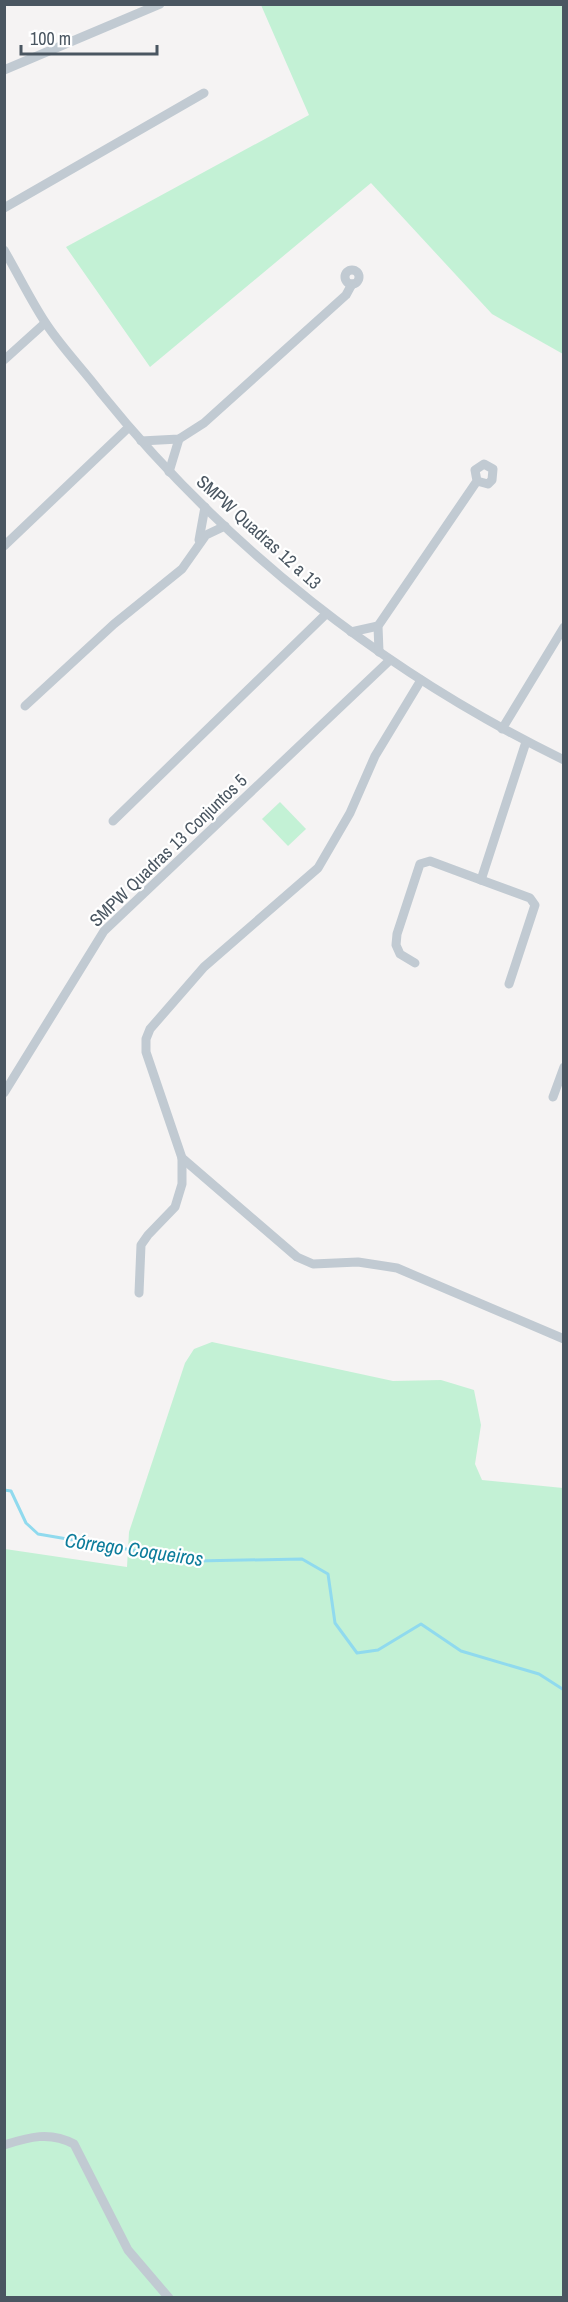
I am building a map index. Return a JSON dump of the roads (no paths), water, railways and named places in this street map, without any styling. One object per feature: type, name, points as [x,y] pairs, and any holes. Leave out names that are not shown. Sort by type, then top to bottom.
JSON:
[{"type":"street","points":[[4,70],[160,4]]},
{"type":"street","points":[[4,208],[204,93]]},
{"type":"street","name":"SMPW Quadras 12 a 13","points":[[4,250],[45,323],[141,441],[225,526],[326,614],[390,660],[502,729],[564,760]]},
{"type":"street","points":[[141,441],[179,439],[204,423],[346,296],[352,284]]},
{"type":"street","points":[[4,360],[45,323]]},
{"type":"street","points":[[4,546],[129,427]]},
{"type":"street","points":[[170,472],[179,439]]},
{"type":"street","points":[[379,652],[378,626],[477,481]]},
{"type":"street","points":[[199,542],[205,507]]},
{"type":"street","points":[[25,706],[114,624],[182,569],[199,542],[215,529],[225,526]]},
{"type":"street","points":[[113,821],[326,614]]},
{"type":"street","points":[[351,632],[378,626]]},
{"type":"street","points":[[502,729],[564,627]]},
{"type":"street","name":"SMPW Quadras 13 Conjuntos 5","points":[[4,1093],[104,931],[390,660]]},
{"type":"street","points":[[139,1293],[141,1245],[175,1207],[182,1184],[182,1158],[146,1052],[147,1034],[204,967],[318,868],[350,813],[375,756],[421,680]]},
{"type":"street","points":[[481,880],[526,742]]},
{"type":"street","points":[[415,963],[400,954],[396,939],[420,864],[430,861],[530,898],[535,905],[509,984]]},
{"type":"street","points":[[553,1097],[564,1067]]},
{"type":"street","points":[[182,1158],[297,1257],[308,1263],[358,1262],[397,1268],[564,1339]]},
{"type":"street","points":[[4,2145],[42,2135],[61,2137],[74,2144],[128,2250],[169,2298]]},
{"type":"waterway","name":"Córrego Coqueiros","points":[[4,1490],[11,1491],[26,1523],[38,1534],[196,1561],[302,1559],[328,1574],[335,1623],[357,1653],[378,1650],[421,1624],[461,1651],[539,1674],[564,1690]]}]
